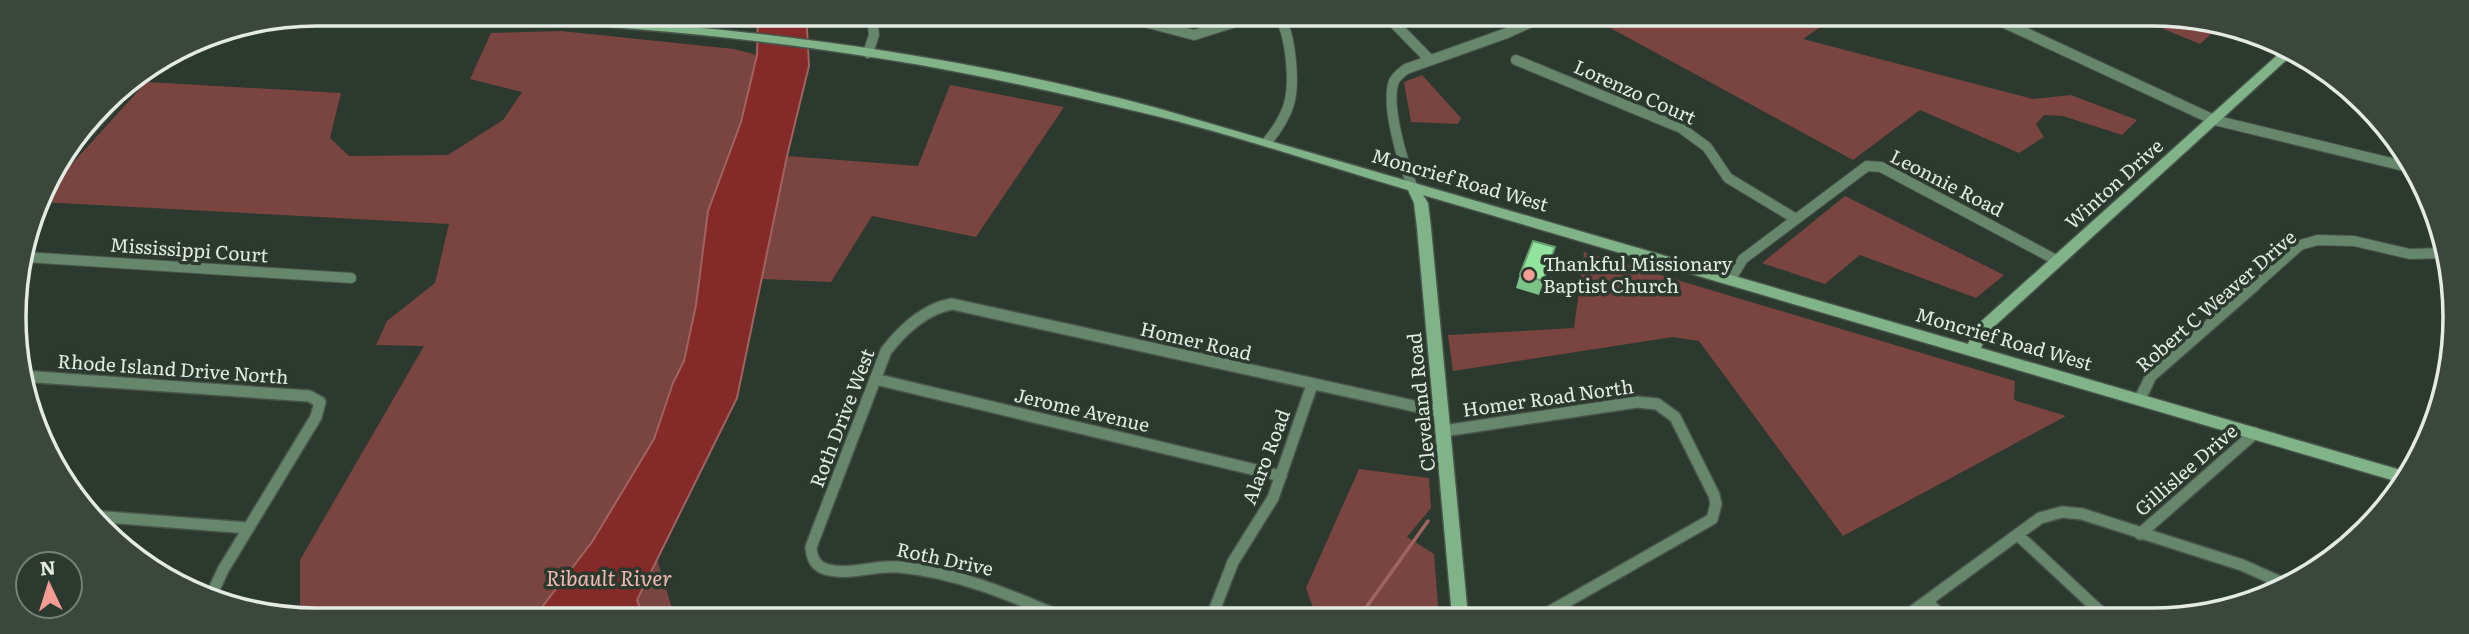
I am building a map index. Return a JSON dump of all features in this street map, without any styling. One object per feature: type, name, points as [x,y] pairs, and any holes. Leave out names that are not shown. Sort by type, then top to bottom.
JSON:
[{"type":"main road","name":"Moncrief Road West","points":[[655,26],[868,53],[1085,95],[1267,142],[2396,475]]},
{"type":"main road","name":"Winton Drive","points":[[1973,350],[1981,330],[2283,57]]},
{"type":"main road","name":"Cleveland Road","points":[[1412,186],[1421,203],[1460,608]]},
{"type":"street","points":[[868,53],[874,35],[873,26]]},
{"type":"street","points":[[1163,26],[1195,34],[1221,26]]},
{"type":"street","points":[[1267,142],[1277,130],[1290,102],[1290,40],[1283,26]]},
{"type":"street","points":[[1397,26],[1430,60]]},
{"type":"street","points":[[1412,186],[1403,165],[1392,91],[1398,76],[1430,60],[1520,26]]},
{"type":"street","points":[[2011,26],[2214,120],[2400,165]]},
{"type":"street","name":"Lorenzo Court","points":[[1516,60],[1681,128],[1707,147],[1728,178],[1796,219]]},
{"type":"street","name":"Leonnie Road","points":[[1730,280],[1743,259],[1863,167],[1877,166],[2058,261]]},
{"type":"street","name":"Robert C Weaver Drive","points":[[2140,399],[2151,376],[2300,246],[2310,241],[2334,239],[2407,255],[2436,256]]},
{"type":"street","name":"Mississippi Court","points":[[33,257],[351,278]]},
{"type":"street","name":"Homer Road","points":[[944,305],[953,304],[1441,412]]},
{"type":"street","name":"Roth Drive West","points":[[819,566],[812,558],[811,547],[886,351],[894,340],[944,305]]},
{"type":"street","name":"Rhode Island Drive North","points":[[33,377],[309,396],[320,402],[316,417],[248,528]]},
{"type":"street","name":"Jerome Avenue","points":[[875,379],[1281,476]]},
{"type":"street","name":"Alaro Road","points":[[1215,608],[1233,562],[1266,511],[1312,385]]},
{"type":"street","name":"Homer Road North","points":[[1444,431],[1637,402],[1657,404],[1675,417],[1714,495],[1715,511],[1712,519],[1556,608]]},
{"type":"street","name":"Gillislee Drive","points":[[2140,534],[2255,433]]},
{"type":"street","points":[[1919,608],[2019,536],[2032,523],[2054,511],[2082,514],[2242,565],[2276,580]]},
{"type":"street","points":[[105,517],[248,528],[214,589]]},
{"type":"street","points":[[2019,536],[2096,608]]},
{"type":"street","name":"Roth Drive","points":[[819,566],[835,571],[887,565],[930,572],[1012,594],[1042,608]]},
{"type":"street","points":[[1928,602],[1934,608]]},
{"type":"shaded area","points":[[1607,26],[1822,26],[1803,39],[2033,99],[2071,95],[2137,120],[2122,135],[2063,116],[2044,115],[2036,124],[2044,137],[2019,153],[1920,110],[1853,160]]},
{"type":"shaded area","points":[[2157,26],[2212,33],[2200,44]]},
{"type":"shaded area","points":[[561,31],[734,49],[757,55],[741,122],[708,211],[696,305],[684,361],[672,383],[654,439],[592,542],[541,608],[300,607],[300,560],[424,346],[376,345],[387,321],[435,283],[449,224],[50,203],[66,171],[146,82],[341,93],[330,138],[349,156],[448,155],[503,120],[522,92],[470,79],[491,33]]},
{"type":"shaded area","points":[[1422,75],[1461,118],[1458,124],[1411,122],[1404,82]]},
{"type":"shaded area","points":[[950,85],[1064,107],[976,237],[872,216],[831,282],[760,279],[787,156],[918,166]]},
{"type":"shaded area","points":[[1845,196],[2004,275],[1976,298],[1860,255],[1825,284],[1762,263]]},
{"type":"shaded area","points":[[1584,252],[2015,381],[2014,400],[2066,416],[1843,536],[1699,341],[1673,337],[1453,371],[1448,335],[1574,328]]},
{"type":"shaded area","points":[[1359,469],[1429,478],[1431,508],[1407,537],[1434,554],[1438,608],[1313,608],[1306,588]]},
{"type":"shaded area","points":[[657,559],[672,608],[640,608],[637,600]]},
{"type":"water","name":"Ribault River","points":[[758,26],[808,26],[809,66],[787,156],[737,398],[637,600],[640,608],[541,608],[592,542],[654,439],[673,383],[684,361],[696,305],[708,211],[741,122],[757,55]]},
{"type":"building","points":[[1533,241],[1555,247],[1543,281],[1520,274]]},
{"type":"waterway","points":[[1366,608],[1428,521]]},
{"type":"place","name":"Thankful Missionary Baptist Church","points":[[1529,275]]}]
